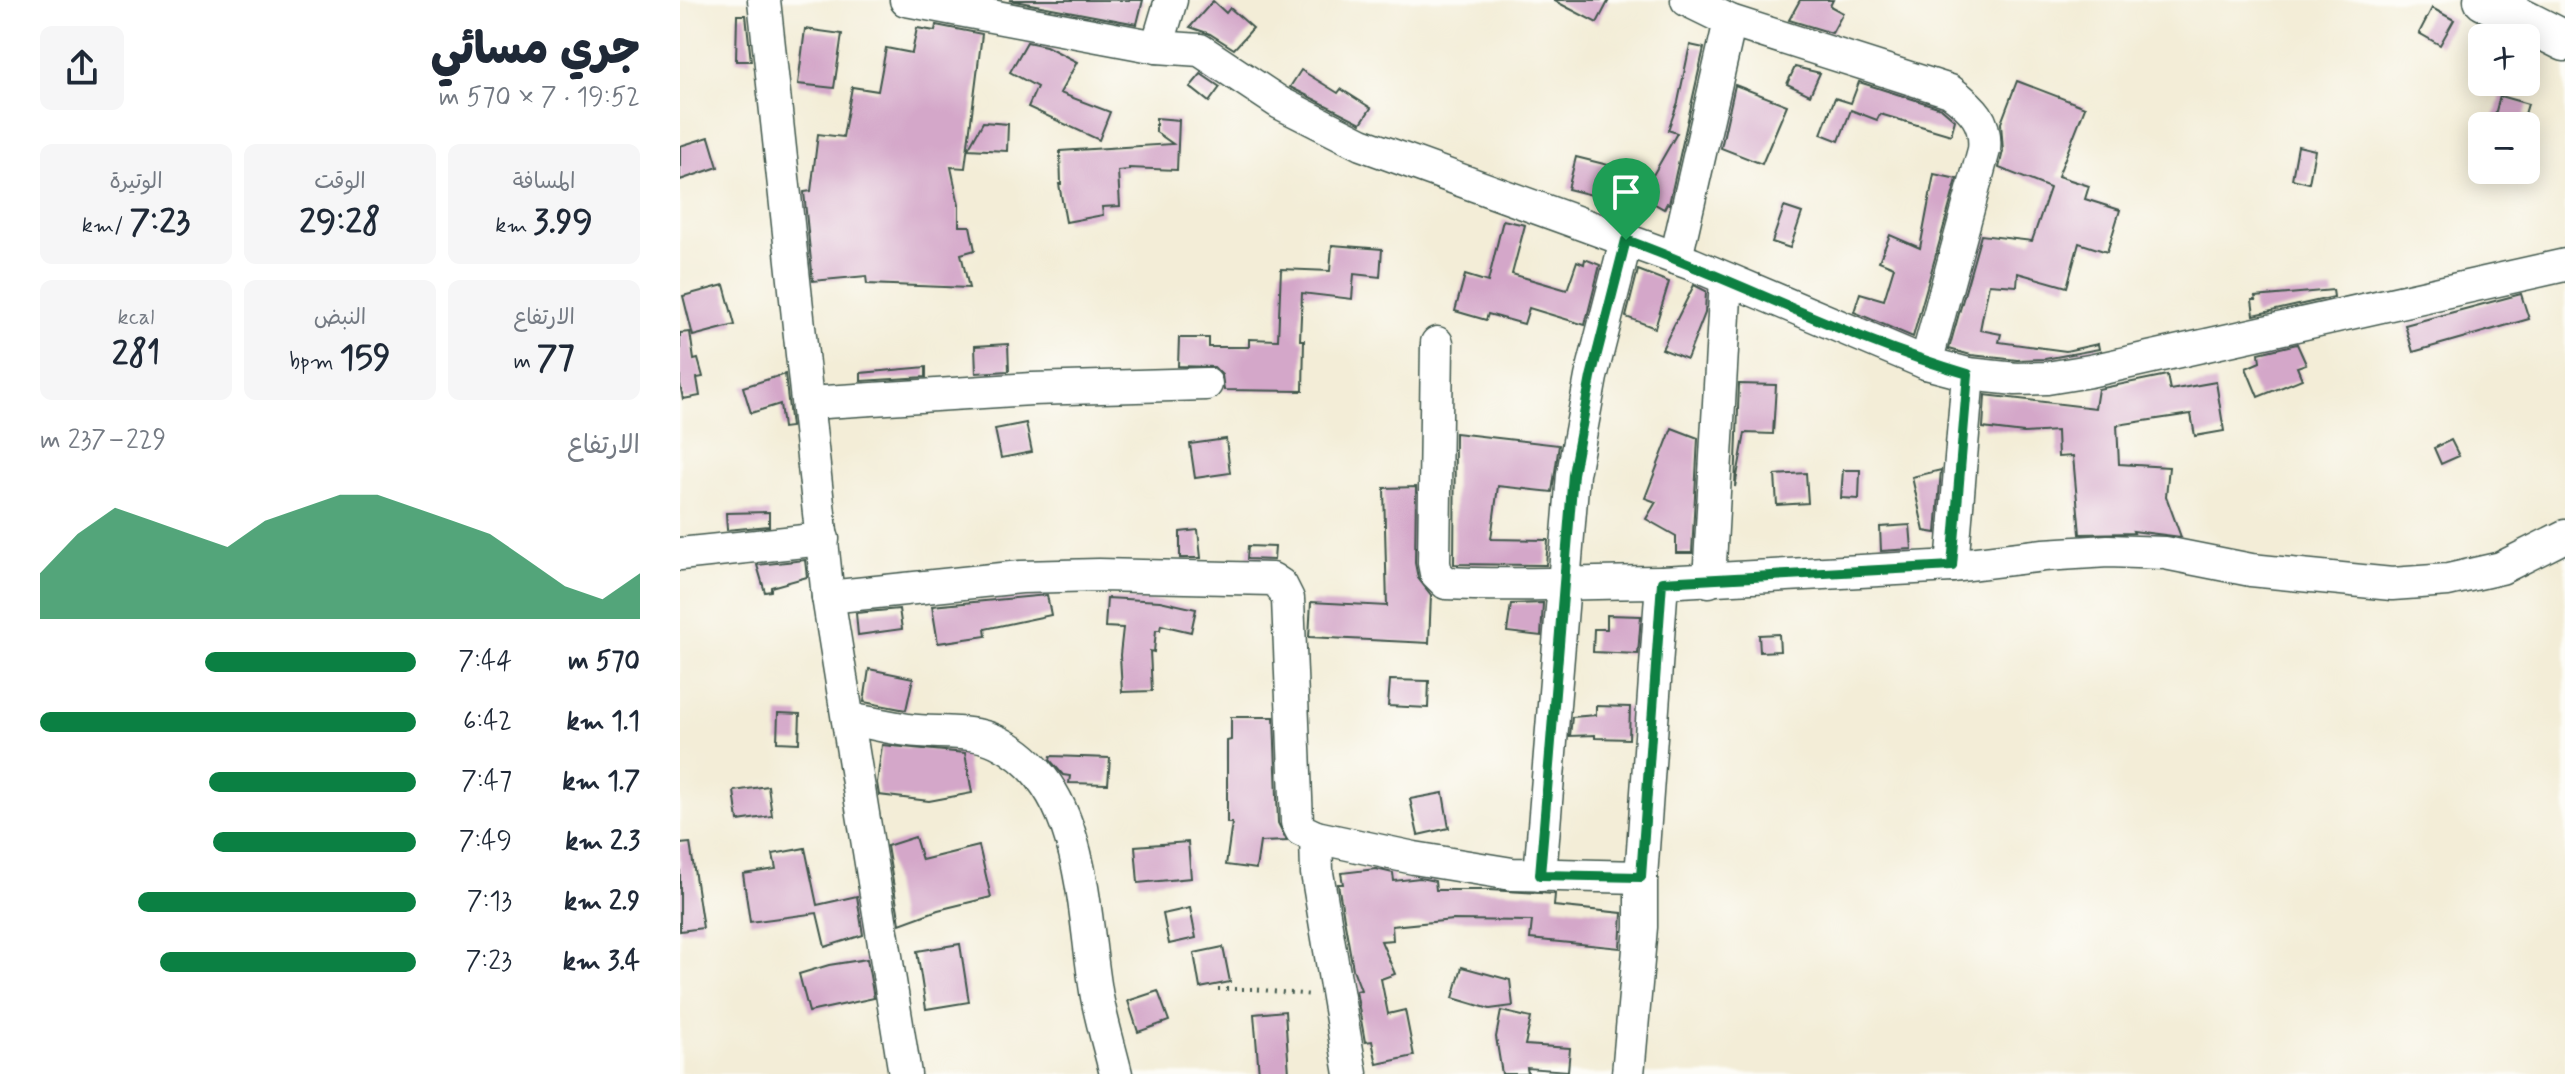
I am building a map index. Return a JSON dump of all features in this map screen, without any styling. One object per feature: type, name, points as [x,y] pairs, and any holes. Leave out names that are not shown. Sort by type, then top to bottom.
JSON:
[{"type":"main road","points":[[2484,0],[2565,41]]},
{"type":"street","points":[[764,0],[828,597],[905,1074]]},
{"type":"street","points":[[906,0],[960,8],[1023,11],[1157,47],[1200,50],[1280,103],[1361,144],[1676,258],[1926,363],[1968,374],[2047,378],[2090,371],[2565,265]]},
{"type":"street","points":[[1157,47],[1171,0]]},
{"type":"street","points":[[1687,0],[1730,21],[1950,91],[1978,117],[1986,133],[1984,150],[1926,363]]},
{"type":"street","points":[[1676,258],[1730,21]]},
{"type":"street","points":[[1540,875],[1573,474],[1591,377],[1626,240]]},
{"type":"street","points":[[1709,581],[1726,279]]},
{"type":"street","points":[[1437,343],[1436,573],[1446,583],[1503,585],[1709,581],[1952,566],[2108,551],[2165,553],[2251,570],[2392,584],[2448,580],[2501,568],[2565,536]]},
{"type":"street","points":[[1952,566],[1968,374]]},
{"type":"street","points":[[809,403],[1032,389],[1206,384]]},
{"type":"street","points":[[680,554],[823,539]]},
{"type":"street","points":[[828,597],[1021,577],[1099,575],[1272,579],[1281,585],[1288,599],[1297,822],[1301,830],[1316,837],[1414,858],[1512,874],[1641,877]]},
{"type":"street","points":[[1628,1074],[1641,927],[1641,877],[1662,582]]},
{"type":"street","points":[[848,719],[997,741],[1041,775],[1057,798],[1066,821],[1087,921],[1097,999],[1116,1074]]},
{"type":"street","points":[[1316,837],[1317,873],[1351,1074]]},
{"type":"path","points":[[1218,989],[1252,989],[1338,998]]},
{"type":"building","points":[[1009,0],[1143,0],[1137,24]]},
{"type":"building","points":[[1553,0],[1609,0],[1597,23]]},
{"type":"building","points":[[1800,0],[1833,0],[1830,6],[1843,13],[1832,33],[1789,20]]},
{"type":"building","points":[[1213,1],[1226,13],[1230,8],[1253,28],[1234,49],[1210,34],[1190,27]]},
{"type":"building","points":[[2432,8],[2454,20],[2440,45],[2419,33]]},
{"type":"building","points":[[737,15],[746,15],[751,61],[736,61]]},
{"type":"building","points":[[936,25],[982,34],[965,168],[951,167],[959,205],[959,226],[970,226],[975,250],[961,254],[969,288],[867,284],[866,276],[813,281],[804,192],[811,191],[818,134],[843,137],[852,87],[878,91],[886,48],[912,53],[917,28],[935,31]]},
{"type":"building","points":[[805,29],[842,34],[834,88],[798,84]]},
{"type":"building","points":[[1027,42],[1046,46],[1077,62],[1060,93],[1110,112],[1099,140],[1028,107],[1037,87],[1010,72]]},
{"type":"building","points":[[1690,45],[1704,48],[1669,204],[1664,209],[1641,196],[1677,133],[1668,130],[1678,102]]},
{"type":"building","points":[[1795,67],[1820,73],[1810,95],[1787,84]]},
{"type":"building","points":[[1301,70],[1338,93],[1341,89],[1371,108],[1361,123],[1290,87]]},
{"type":"building","points":[[1201,74],[1220,87],[1209,102],[1190,87]]},
{"type":"building","points":[[2017,81],[2085,107],[2058,176],[2089,186],[2085,199],[2120,210],[2107,252],[2079,243],[2067,287],[2018,273],[2017,286],[1989,284],[1980,330],[2001,334],[1999,342],[2066,351],[2098,344],[2099,349],[2045,359],[2017,360],[1971,355],[1949,349],[1981,235],[2032,241],[2050,188],[1999,168],[2003,151],[2001,123]]},
{"type":"building","points":[[1859,82],[1941,108],[1955,120],[1951,135],[1880,114],[1877,120],[1851,110],[1839,141],[1821,134],[1835,98],[1851,103]]},
{"type":"building","points":[[1735,85],[1787,105],[1762,164],[1721,148]]},
{"type":"building","points":[[2500,96],[2528,104],[2526,112],[2496,112]]},
{"type":"building","points":[[1156,118],[1179,120],[1177,170],[1129,168],[1118,171],[1120,206],[1102,207],[1103,215],[1066,222],[1059,184],[1060,151],[1173,144],[1156,132]]},
{"type":"building","points":[[983,122],[1008,124],[1007,151],[968,149]]},
{"type":"building","points":[[709,137],[718,167],[680,180],[680,146]]},
{"type":"building","points":[[2298,146],[2315,150],[2309,183],[2292,179]]},
{"type":"building","points":[[1576,157],[1624,169],[1616,201],[1568,189]]},
{"type":"building","points":[[1934,174],[1957,179],[1913,337],[1854,312],[1860,293],[1884,300],[1894,267],[1879,261],[1890,235],[1920,248]]},
{"type":"building","points":[[1784,207],[1802,213],[1790,248],[1772,242]]},
{"type":"building","points":[[1503,220],[1525,225],[1512,274],[1567,290],[1577,261],[1584,264],[1585,259],[1600,265],[1585,325],[1529,308],[1524,324],[1488,314],[1486,320],[1455,311],[1465,275],[1488,282]]},
{"type":"building","points":[[1332,245],[1382,249],[1380,277],[1354,274],[1352,299],[1302,293],[1300,340],[1304,340],[1303,391],[1224,390],[1222,375],[1214,367],[1178,366],[1179,338],[1209,338],[1209,347],[1249,347],[1249,339],[1278,340],[1281,269],[1330,271]]},
{"type":"building","points":[[1638,270],[1669,282],[1655,328],[1626,317]]},
{"type":"building","points":[[724,285],[735,325],[693,336],[683,296]]},
{"type":"building","points":[[1694,285],[1706,291],[1705,313],[1687,359],[1662,349]]},
{"type":"building","points":[[2333,290],[2334,297],[2254,315],[2252,300],[2256,300],[2255,297]]},
{"type":"building","points":[[2521,294],[2529,319],[2413,352],[2405,325]]},
{"type":"building","points":[[690,332],[694,360],[698,359],[703,377],[697,378],[700,396],[683,399],[680,333]]},
{"type":"building","points":[[1008,344],[1009,371],[976,373],[975,346]]},
{"type":"building","points":[[2297,344],[2306,364],[2297,367],[2302,379],[2258,397],[2246,368],[2260,362],[2259,353]]},
{"type":"building","points":[[926,367],[926,377],[861,381],[861,373]]},
{"type":"building","points":[[785,374],[791,427],[783,428],[780,404],[751,413],[743,387]]},
{"type":"building","points":[[2167,375],[2170,390],[2216,382],[2224,431],[2195,436],[2191,414],[2117,425],[2119,464],[2169,467],[2166,496],[2181,537],[2133,531],[2080,534],[2073,456],[2058,457],[2057,431],[2024,433],[1983,428],[1985,395],[2095,408],[2098,389]]},
{"type":"building","points":[[1739,384],[1776,385],[1773,434],[1745,433],[1735,487]]},
{"type":"building","points":[[1026,423],[1032,452],[1001,458],[995,429]]},
{"type":"building","points":[[1672,428],[1698,438],[1692,553],[1676,553],[1676,536],[1646,519],[1656,502],[1645,498]]},
{"type":"building","points":[[1455,433],[1559,445],[1552,492],[1498,486],[1491,539],[1548,540],[1546,565],[1454,564]]},
{"type":"building","points":[[1226,439],[1230,473],[1195,478],[1190,444]]},
{"type":"building","points":[[2451,440],[2459,456],[2441,464],[2434,448]]},
{"type":"building","points":[[1843,470],[1860,470],[1859,499],[1841,498]]},
{"type":"building","points":[[1941,470],[1936,533],[1924,531],[1912,477]]},
{"type":"building","points":[[1806,473],[1808,503],[1777,505],[1775,475]]},
{"type":"building","points":[[1416,487],[1415,563],[1418,578],[1431,595],[1429,643],[1309,637],[1311,602],[1387,606],[1384,488]]},
{"type":"building","points":[[769,512],[769,526],[727,530],[726,513]]},
{"type":"building","points":[[1910,525],[1912,549],[1881,551],[1880,527]]},
{"type":"building","points":[[1198,530],[1201,558],[1180,558],[1180,532]]},
{"type":"building","points":[[1248,546],[1275,547],[1274,560],[1247,559]]},
{"type":"building","points":[[805,560],[807,577],[771,587],[771,591],[765,592],[757,565]]},
{"type":"building","points":[[1047,595],[1051,615],[985,629],[986,636],[938,643],[932,606]]},
{"type":"building","points":[[1107,598],[1160,601],[1196,609],[1191,632],[1161,625],[1160,630],[1156,630],[1154,652],[1150,651],[1152,691],[1122,692],[1120,655],[1123,628],[1105,627]]},
{"type":"building","points":[[1543,603],[1541,636],[1507,632],[1511,604]]},
{"type":"building","points":[[899,609],[902,629],[858,635],[856,613]]},
{"type":"building","points":[[1607,615],[1641,616],[1638,654],[1593,652],[1594,629],[1607,629]]},
{"type":"building","points":[[1779,634],[1780,651],[1760,652],[1759,635]]},
{"type":"building","points":[[869,669],[913,678],[906,710],[864,702]]},
{"type":"building","points":[[1390,680],[1429,681],[1428,708],[1388,706]]},
{"type":"building","points":[[1596,706],[1630,707],[1629,739],[1570,736],[1572,717],[1596,715]]},
{"type":"building","points":[[778,713],[800,714],[799,743],[777,742]]},
{"type":"building","points":[[1231,717],[1274,717],[1278,823],[1287,841],[1260,842],[1256,869],[1226,865],[1232,823],[1227,823],[1227,741],[1231,740]]},
{"type":"building","points":[[882,745],[965,753],[972,793],[929,801],[879,795],[877,783]]},
{"type":"building","points":[[1051,756],[1110,758],[1108,784],[1069,783],[1070,776],[1063,775],[1050,760]]},
{"type":"building","points":[[768,786],[772,816],[738,821],[734,791]]},
{"type":"building","points":[[1443,793],[1449,828],[1418,835],[1410,799]]},
{"type":"building","points":[[915,837],[922,860],[979,846],[991,897],[938,910],[900,924],[887,846]]},
{"type":"building","points":[[1188,842],[1191,878],[1138,883],[1135,846]]},
{"type":"building","points":[[690,843],[703,928],[680,931],[680,844]]},
{"type":"building","points":[[805,848],[817,905],[857,896],[863,935],[825,947],[817,913],[750,922],[743,874],[776,869],[773,854]]},
{"type":"building","points":[[1376,869],[1393,873],[1394,881],[1420,878],[1435,881],[1436,890],[1555,894],[1554,906],[1622,913],[1620,948],[1530,939],[1532,921],[1453,920],[1392,926],[1393,940],[1381,941],[1395,974],[1381,979],[1388,1014],[1405,1010],[1414,1056],[1377,1064],[1372,1041],[1365,1042],[1356,991],[1361,990],[1353,969],[1338,884],[1343,884],[1341,873]]},
{"type":"building","points":[[1190,908],[1196,938],[1169,944],[1163,914]]},
{"type":"building","points":[[960,944],[969,1002],[926,1009],[917,951]]},
{"type":"building","points":[[1223,947],[1230,982],[1200,988],[1194,953]]},
{"type":"building","points":[[867,959],[874,998],[809,1012],[799,974]]},
{"type":"building","points":[[1462,967],[1510,980],[1513,1006],[1490,1009],[1453,998]]},
{"type":"building","points":[[1158,991],[1169,1021],[1138,1032],[1128,1001]]},
{"type":"building","points":[[1285,1011],[1289,1074],[1259,1074],[1254,1014]]},
{"type":"building","points":[[1501,1011],[1531,1018],[1525,1045],[1570,1048],[1568,1071],[1527,1068],[1528,1074],[1502,1074],[1496,1037]]},
{"type":"route","points":[[1626,240],[1692,264],[1926,363],[1968,374],[1952,566],[1662,582],[1641,877],[1540,875],[1573,474],[1591,377],[1626,240]]}]
